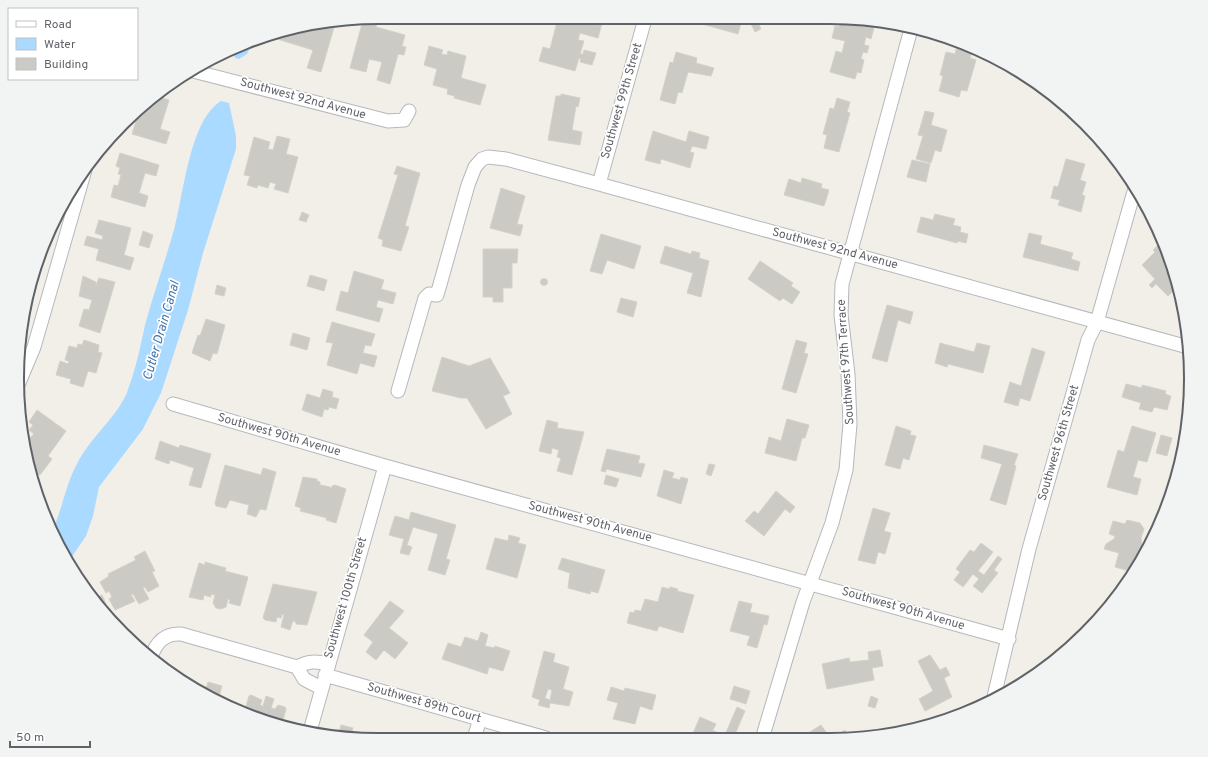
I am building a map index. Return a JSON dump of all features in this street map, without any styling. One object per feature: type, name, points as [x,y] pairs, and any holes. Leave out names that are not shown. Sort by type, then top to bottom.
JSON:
[{"type":"street","name":"Southwest 99th Street","points":[[599,184],[644,24]]},
{"type":"street","name":"Southwest 97th Terrace","points":[[764,733],[809,583],[822,554],[842,486],[848,453],[850,424],[849,392],[840,315],[842,284],[849,253],[910,33]]},
{"type":"street","name":"Southwest 92nd Avenue","points":[[200,72],[388,121],[404,120],[409,111]]},
{"type":"street","name":"Southwest 92nd Avenue","points":[[398,391],[425,298],[429,294],[437,295],[468,185],[475,167],[482,159],[488,157],[506,158],[1182,344]]},
{"type":"street","points":[[24,370],[34,347],[80,188]]},
{"type":"street","name":"Southwest 96th Street","points":[[995,691],[1029,549],[1088,340],[1097,322],[1133,195]]},
{"type":"street","name":"Southwest 90th Avenue","points":[[173,404],[385,466],[1009,639]]},
{"type":"street","name":"Southwest 100th Street","points":[[311,726],[385,466]]},
{"type":"street","points":[[153,652],[157,644],[168,635],[181,634],[193,636],[297,667],[304,679],[325,676]]},
{"type":"street","points":[[297,667],[306,662],[313,662],[325,676]]},
{"type":"street","name":"Southwest 89th Court","points":[[325,676],[529,733]]},
{"type":"street","points":[[476,733],[480,719]]},
{"type":"water","points":[[249,49],[247,54],[239,59],[235,58],[234,55]]},
{"type":"water","name":"Cutler Drain Canal","points":[[221,101],[229,103],[236,136],[236,149],[203,253],[188,310],[161,393],[143,429],[99,487],[93,516],[86,536],[72,557],[55,523],[70,479],[77,464],[88,446],[115,413],[126,395],[135,369],[145,325],[175,226],[185,177],[195,140],[210,110]]},
{"type":"building","points":[[377,24],[376,27],[405,35],[402,46],[406,47],[404,55],[398,54],[390,84],[377,80],[382,62],[369,59],[366,72],[350,68],[362,25]]},
{"type":"building","points":[[556,24],[602,24],[598,38],[580,33],[578,40],[584,41],[580,54],[583,54],[584,50],[596,53],[592,65],[580,62],[581,59],[579,58],[575,71],[539,61],[543,47],[550,49]]},
{"type":"building","points":[[702,24],[741,24],[738,34]]},
{"type":"building","points":[[751,24],[758,24],[761,29],[755,32]]},
{"type":"building","points":[[839,24],[874,27],[871,39],[866,37],[864,45],[869,46],[867,53],[863,52],[861,59],[864,60],[861,73],[857,72],[855,79],[830,72],[836,51],[842,53],[845,41],[832,38],[835,26],[839,27]]},
{"type":"building","points":[[334,27],[321,72],[307,68],[313,50],[277,39],[309,31]]},
{"type":"building","points":[[429,46],[443,50],[441,54],[447,55],[448,51],[466,56],[461,78],[486,85],[480,105],[454,98],[455,96],[447,94],[448,89],[433,85],[437,69],[424,65]]},
{"type":"building","points":[[957,48],[971,54],[970,58],[976,60],[967,91],[961,90],[959,97],[939,91],[943,76],[940,75],[946,52],[955,54]]},
{"type":"building","points":[[676,52],[697,58],[696,63],[714,68],[711,76],[688,72],[682,93],[678,92],[675,104],[660,100],[670,62],[673,63]]},
{"type":"building","points":[[561,94],[580,98],[578,107],[576,106],[572,130],[582,132],[580,145],[548,140],[556,96],[561,96]]},
{"type":"building","points":[[162,98],[169,100],[160,129],[170,132],[166,144],[132,134],[136,120],[145,112]]},
{"type":"building","points":[[837,98],[850,102],[847,112],[850,113],[839,152],[824,148],[827,135],[823,134],[830,108],[834,109]]},
{"type":"building","points":[[925,111],[934,113],[931,125],[947,130],[941,152],[935,150],[931,163],[916,159],[923,136],[918,135]]},
{"type":"building","points":[[653,131],[686,142],[689,131],[709,137],[706,149],[692,146],[690,152],[694,153],[690,168],[661,159],[660,164],[645,160]]},
{"type":"building","points":[[277,136],[290,139],[286,154],[298,157],[288,193],[274,189],[276,184],[270,182],[268,188],[258,185],[257,188],[247,185],[250,176],[244,175],[254,137],[270,142],[268,149],[273,150]]},
{"type":"building","points":[[120,153],[159,165],[156,176],[145,173],[139,193],[148,196],[145,207],[111,197],[114,185],[118,186],[121,175],[118,174],[120,168],[116,166]]},
{"type":"building","points":[[1066,159],[1085,164],[1080,180],[1086,182],[1082,195],[1085,196],[1081,212],[1058,205],[1060,200],[1051,198],[1054,186],[1058,187]]},
{"type":"building","points":[[912,160],[930,164],[926,182],[907,177]]},
{"type":"building","points":[[397,166],[420,173],[405,226],[409,227],[401,251],[382,246],[383,240],[378,238],[398,175],[394,174]]},
{"type":"building","points":[[802,178],[822,184],[821,188],[829,190],[824,206],[784,195],[789,179],[801,183]]},
{"type":"building","points":[[501,188],[525,196],[517,224],[523,225],[520,236],[490,228]]},
{"type":"building","points":[[302,212],[309,215],[306,222],[299,220]]},
{"type":"building","points":[[935,214],[955,219],[953,225],[961,227],[960,232],[968,234],[966,243],[958,241],[957,243],[917,232],[921,217],[933,220]]},
{"type":"building","points":[[99,220],[131,228],[124,255],[134,258],[130,270],[96,260],[99,249],[84,245],[87,236],[102,240],[103,236],[95,233]]},
{"type":"building","points":[[143,231],[153,235],[149,248],[139,245]]},
{"type":"building","points":[[1029,233],[1042,236],[1040,244],[1073,253],[1071,259],[1080,262],[1078,271],[1023,257]]},
{"type":"building","points":[[601,234],[641,246],[634,269],[607,260],[602,274],[590,271]]},
{"type":"building","points":[[1158,245],[1173,291],[1168,296],[1156,284],[1152,288],[1149,285],[1155,279],[1142,265],[1155,252],[1153,250]]},
{"type":"building","points":[[665,246],[691,254],[692,251],[700,253],[699,258],[709,261],[701,297],[687,293],[693,273],[660,263]]},
{"type":"building","points":[[483,249],[518,249],[517,263],[512,263],[512,288],[503,288],[503,302],[493,302],[493,297],[483,297]]},
{"type":"building","points":[[760,261],[793,283],[791,286],[800,292],[792,304],[783,298],[780,301],[748,279]]},
{"type":"building","points":[[354,271],[384,280],[381,289],[396,293],[393,304],[378,300],[376,307],[383,309],[379,322],[336,310],[341,291],[348,293]]},
{"type":"building","points":[[310,275],[327,280],[324,291],[307,286]]},
{"type":"building","points":[[83,276],[96,282],[96,285],[99,278],[115,282],[100,333],[79,326],[84,309],[89,310],[92,300],[79,296]]},
{"type":"building","points":[[544,278],[547,279],[547,285],[544,286],[541,285],[540,282],[541,279]]},
{"type":"building","points":[[217,285],[226,288],[224,296],[215,294]]},
{"type":"building","points":[[621,298],[637,302],[633,317],[617,312]]},
{"type":"building","points":[[887,305],[913,312],[910,324],[898,320],[887,362],[872,358]]},
{"type":"building","points":[[206,319],[225,325],[217,354],[213,353],[210,361],[192,353],[198,335],[200,336]]},
{"type":"building","points":[[332,322],[375,334],[371,346],[365,345],[363,353],[377,356],[374,367],[360,363],[357,374],[327,365],[333,343],[326,342]]},
{"type":"building","points":[[293,333],[310,338],[307,350],[290,345]]},
{"type":"building","points":[[84,340],[99,345],[98,352],[102,353],[96,373],[88,371],[83,387],[70,383],[71,379],[56,375],[60,361],[68,364],[69,361],[65,360],[69,346],[77,348],[78,344],[82,345]]},
{"type":"building","points":[[796,340],[807,343],[804,353],[808,354],[796,393],[782,389]]},
{"type":"building","points":[[940,343],[974,352],[977,343],[990,346],[983,373],[948,364],[947,367],[935,363]]},
{"type":"building","points":[[1032,348],[1045,352],[1030,401],[1020,398],[1018,406],[1004,402],[1010,382],[1021,386]]},
{"type":"building","points":[[442,357],[469,366],[490,358],[510,393],[503,396],[512,414],[486,429],[467,398],[432,391]]},
{"type":"building","points":[[1126,384],[1142,388],[1142,385],[1166,391],[1165,394],[1171,396],[1167,410],[1154,407],[1152,412],[1139,409],[1141,403],[1122,397]]},
{"type":"building","points":[[323,389],[333,392],[332,397],[339,399],[336,409],[329,407],[328,410],[324,409],[322,417],[302,410],[307,394],[320,398]]},
{"type":"building","points":[[37,410],[66,431],[48,456],[52,459],[40,475],[37,473],[31,448],[29,438],[34,434],[29,430],[33,425],[29,422]]},
{"type":"building","points":[[787,419],[809,425],[805,438],[802,438],[796,461],[765,453],[769,437],[781,441]]},
{"type":"building","points":[[547,420],[558,423],[557,428],[584,432],[572,475],[557,471],[561,458],[557,457],[559,450],[552,448],[551,454],[539,451]]},
{"type":"building","points":[[896,426],[911,431],[910,435],[916,436],[909,460],[903,458],[900,469],[885,465]]},
{"type":"building","points":[[1132,426],[1156,433],[1147,462],[1138,460],[1133,477],[1141,479],[1137,495],[1107,487],[1118,450],[1124,452]]},
{"type":"building","points":[[1161,435],[1172,438],[1167,456],[1156,453]]},
{"type":"building","points":[[160,441],[179,448],[180,445],[211,454],[201,488],[189,485],[194,468],[170,460],[169,464],[155,459]]},
{"type":"building","points":[[984,445],[1018,454],[1014,465],[1016,466],[1006,505],[990,500],[1002,464],[981,458]]},
{"type":"building","points":[[607,449],[640,456],[638,463],[645,464],[641,477],[606,469],[606,472],[601,471]]},
{"type":"building","points":[[709,464],[715,465],[711,476],[706,474]]},
{"type":"building","points":[[225,465],[261,475],[263,468],[276,472],[266,510],[260,509],[256,517],[247,514],[249,505],[230,500],[226,508],[216,506],[215,503]]},
{"type":"building","points":[[664,470],[674,473],[672,478],[680,480],[681,477],[688,479],[681,504],[657,496]]},
{"type":"building","points":[[606,475],[619,479],[616,487],[604,484]]},
{"type":"building","points":[[303,477],[317,479],[317,481],[320,482],[320,486],[330,487],[331,489],[332,486],[335,485],[346,489],[336,523],[326,520],[327,518],[300,511],[301,508],[295,506]]},
{"type":"building","points":[[776,491],[795,507],[790,513],[785,509],[764,536],[745,521],[754,511],[758,514]]},
{"type":"building","points":[[873,508],[890,513],[884,531],[891,533],[885,554],[878,552],[875,564],[858,560]]},
{"type":"building","points":[[411,512],[456,525],[446,559],[450,560],[445,575],[428,570],[438,534],[413,527],[407,545],[412,547],[409,555],[400,553],[404,539],[389,535],[395,516],[409,520]]},
{"type":"building","points":[[1127,520],[1140,523],[1144,529],[1141,538],[1142,545],[1127,570],[1115,567],[1119,553],[1104,549],[1106,544],[1114,539],[1115,536],[1109,534],[1113,521],[1125,524]]},
{"type":"building","points":[[509,535],[520,538],[518,543],[526,545],[517,578],[486,569],[495,538],[508,541]]},
{"type":"building","points":[[981,543],[993,552],[978,571],[984,575],[998,556],[1002,559],[994,570],[998,573],[982,593],[973,586],[979,579],[973,574],[963,587],[954,580],[960,572],[956,569],[970,550],[974,552]]},
{"type":"building","points":[[145,551],[155,571],[152,572],[159,586],[148,592],[145,587],[143,588],[149,599],[139,604],[133,594],[131,595],[135,601],[115,610],[109,599],[112,597],[109,591],[106,593],[100,582],[109,576],[108,574],[136,560],[134,557]]},
{"type":"building","points":[[562,558],[605,570],[598,593],[591,591],[590,594],[568,588],[570,573],[558,569]]},
{"type":"building","points":[[205,562],[226,568],[225,571],[248,577],[240,606],[229,603],[230,600],[228,599],[226,607],[221,609],[216,608],[213,603],[215,595],[211,594],[211,597],[204,595],[203,600],[189,597],[199,563],[205,565]]},
{"type":"building","points":[[273,584],[317,592],[307,625],[296,624],[296,622],[293,621],[294,617],[290,630],[281,627],[284,615],[282,614],[281,618],[277,617],[276,622],[265,620],[263,618]]},
{"type":"building","points":[[662,587],[678,589],[677,591],[694,595],[683,633],[659,626],[657,631],[627,623],[630,612],[634,613],[635,610],[641,611],[645,599],[658,602]]},
{"type":"building","points":[[102,595],[106,604],[106,604],[99,596]]},
{"type":"building","points":[[390,601],[404,611],[389,628],[408,643],[395,659],[384,650],[376,660],[366,652],[373,642],[364,635]]},
{"type":"building","points":[[739,601],[752,604],[750,612],[769,616],[767,625],[764,624],[757,648],[747,645],[750,636],[730,631]]},
{"type":"building","points":[[481,632],[488,635],[485,646],[494,648],[495,646],[510,651],[503,671],[489,667],[487,674],[442,659],[448,643],[461,647],[465,637],[478,641]]},
{"type":"building","points":[[880,650],[883,666],[872,668],[874,680],[827,689],[822,664],[849,658],[850,662],[869,660],[868,652]]},
{"type":"building","points":[[544,651],[555,654],[553,662],[569,667],[563,689],[573,692],[569,706],[550,703],[549,708],[538,705],[540,700],[532,697]],"holes":[[[548,689],[552,690],[550,700],[545,698]]]},
{"type":"building","points":[[930,655],[940,670],[946,667],[950,675],[944,678],[952,697],[925,711],[919,699],[933,691],[918,661]]},
{"type":"building","points":[[208,682],[222,686],[219,695],[206,688]]},
{"type":"building","points":[[734,686],[750,691],[746,704],[730,699]]},
{"type":"building","points":[[611,687],[624,691],[625,688],[656,695],[652,710],[640,706],[635,724],[613,719],[618,703],[607,700]]},
{"type":"building","points":[[251,695],[262,700],[260,705],[263,706],[266,696],[274,699],[271,708],[275,709],[278,705],[285,707],[286,709],[283,720],[246,707],[249,696]]},
{"type":"building","points":[[871,696],[878,699],[875,708],[868,706]]},
{"type":"building","points":[[737,707],[745,711],[736,733],[726,733]]},
{"type":"building","points":[[700,717],[716,724],[713,730],[711,730],[719,733],[693,733]]},
{"type":"building","points":[[341,725],[353,728],[352,731],[355,732],[355,732],[340,731]]},
{"type":"building","points":[[821,725],[826,732],[824,733],[808,733]]}]
